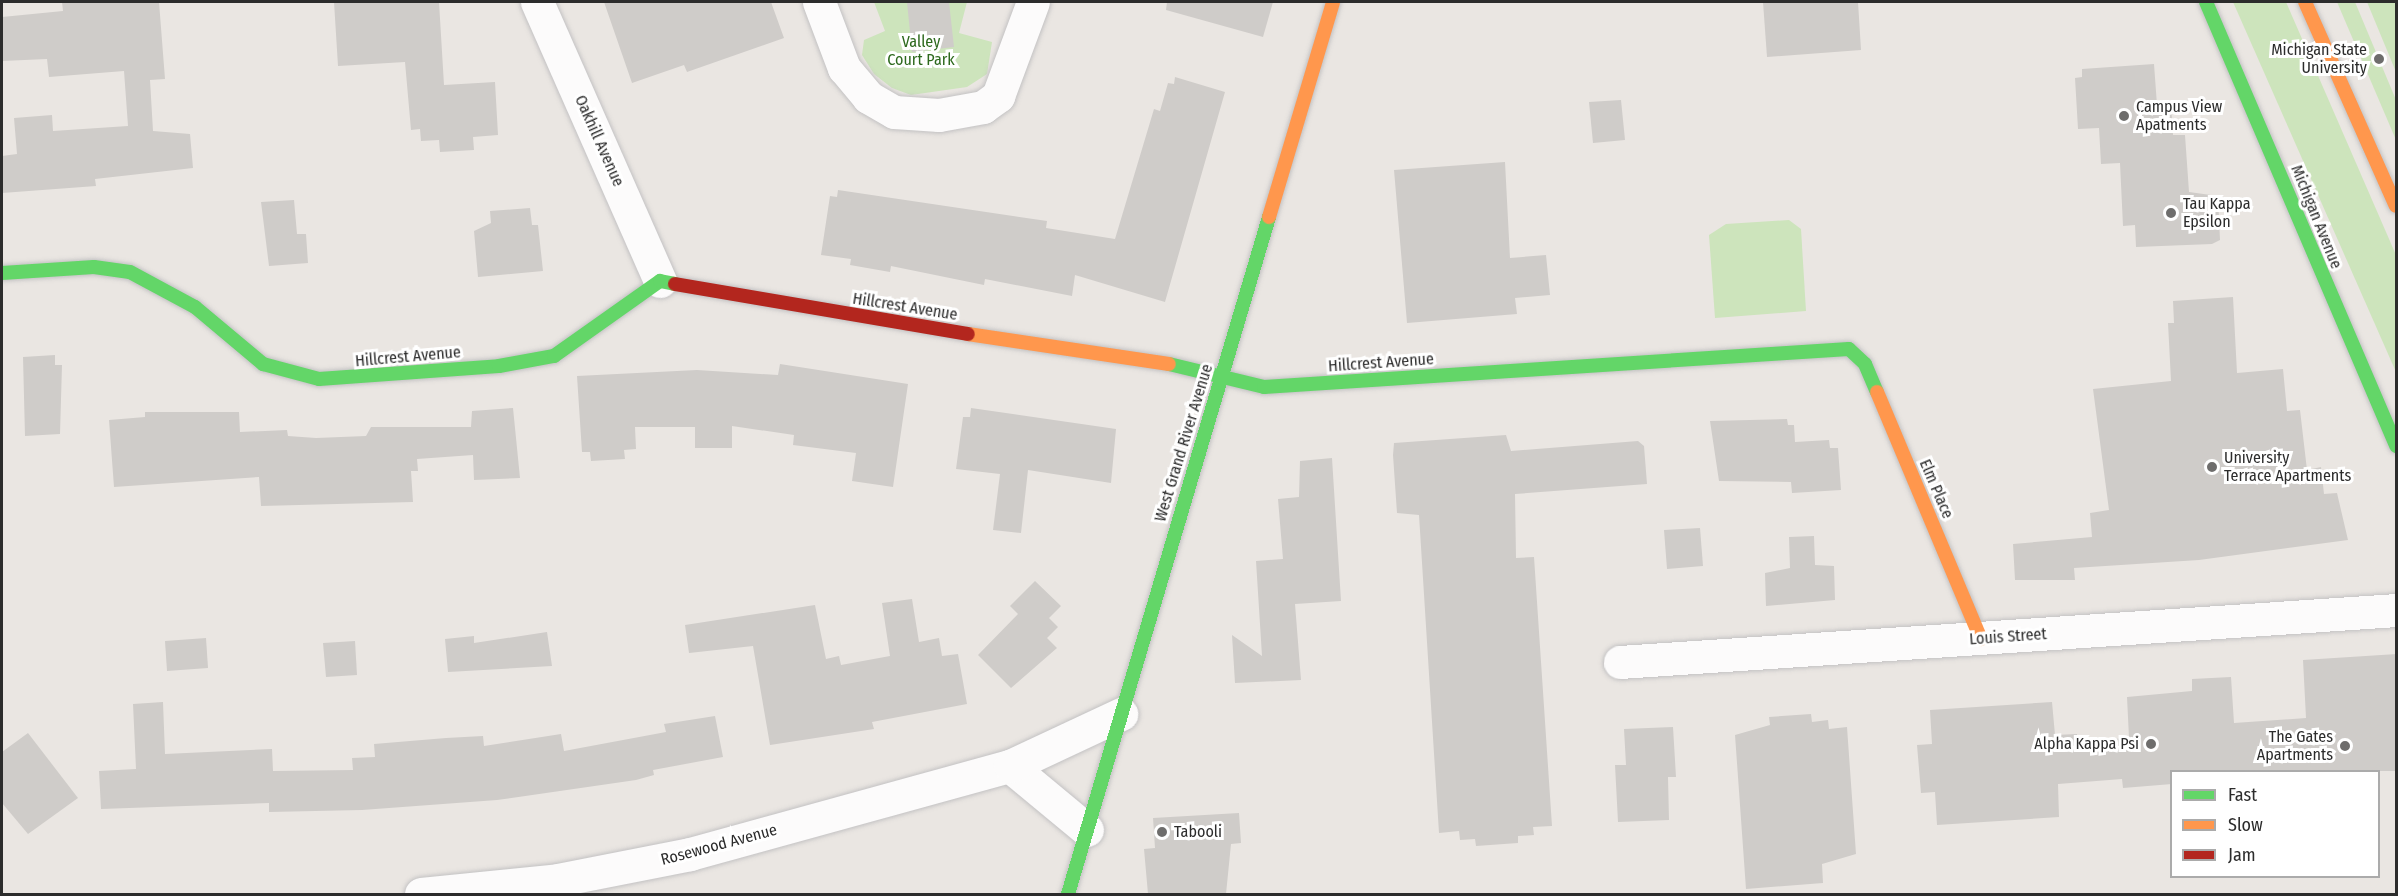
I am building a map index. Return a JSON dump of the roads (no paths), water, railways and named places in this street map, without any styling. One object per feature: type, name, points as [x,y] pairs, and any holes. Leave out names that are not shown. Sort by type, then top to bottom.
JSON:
[{"type":"street","name":"Oakhill Avenue","points":[[537,2],[660,281]]},
{"type":"street","points":[[819,2],[844,68],[868,97],[894,112],[939,115],[983,107],[998,96],[1033,2]]},
{"type":"street","name":"West Grand River Avenue","points":[[1068,894],[1333,2]]},
{"type":"street","name":"Michigan Avenue","points":[[2206,2],[2397,446]]},
{"type":"street","points":[[2305,2],[2397,206]]},
{"type":"street","name":"Hillcrest Avenue","points":[[2,273],[94,267],[130,272],[195,307],[263,364],[319,379],[499,366],[554,356],[660,281],[730,298],[1221,376],[1264,387],[1858,353]]},
{"type":"street","name":"Elm Place","points":[[1858,353],[1981,639]]},
{"type":"street","name":"Louis Street","points":[[1620,662],[2397,610]]},
{"type":"street","name":"Rosewood Avenue","points":[[421,894],[624,869],[1010,766],[1121,714]]},
{"type":"street","points":[[1010,766],[1087,830]]},
{"type":"place","name":"Michigan State University","points":[[2379,59]]},
{"type":"place","name":"Campus View Apatments","points":[[2124,116]]},
{"type":"place","name":"Tau Kappa Epsilon","points":[[2171,213]]},
{"type":"place","name":"University Terrace Apartments","points":[[2212,467]]},
{"type":"place","name":"Alpha Kappa Psi","points":[[2151,744]]},
{"type":"place","name":"The Gates Apartments","points":[[2345,746]]},
{"type":"place","name":"Tabooli","points":[[1162,832]]},
{"type":"park label","name":"Valley Court Park","points":[[921,51]]}]
